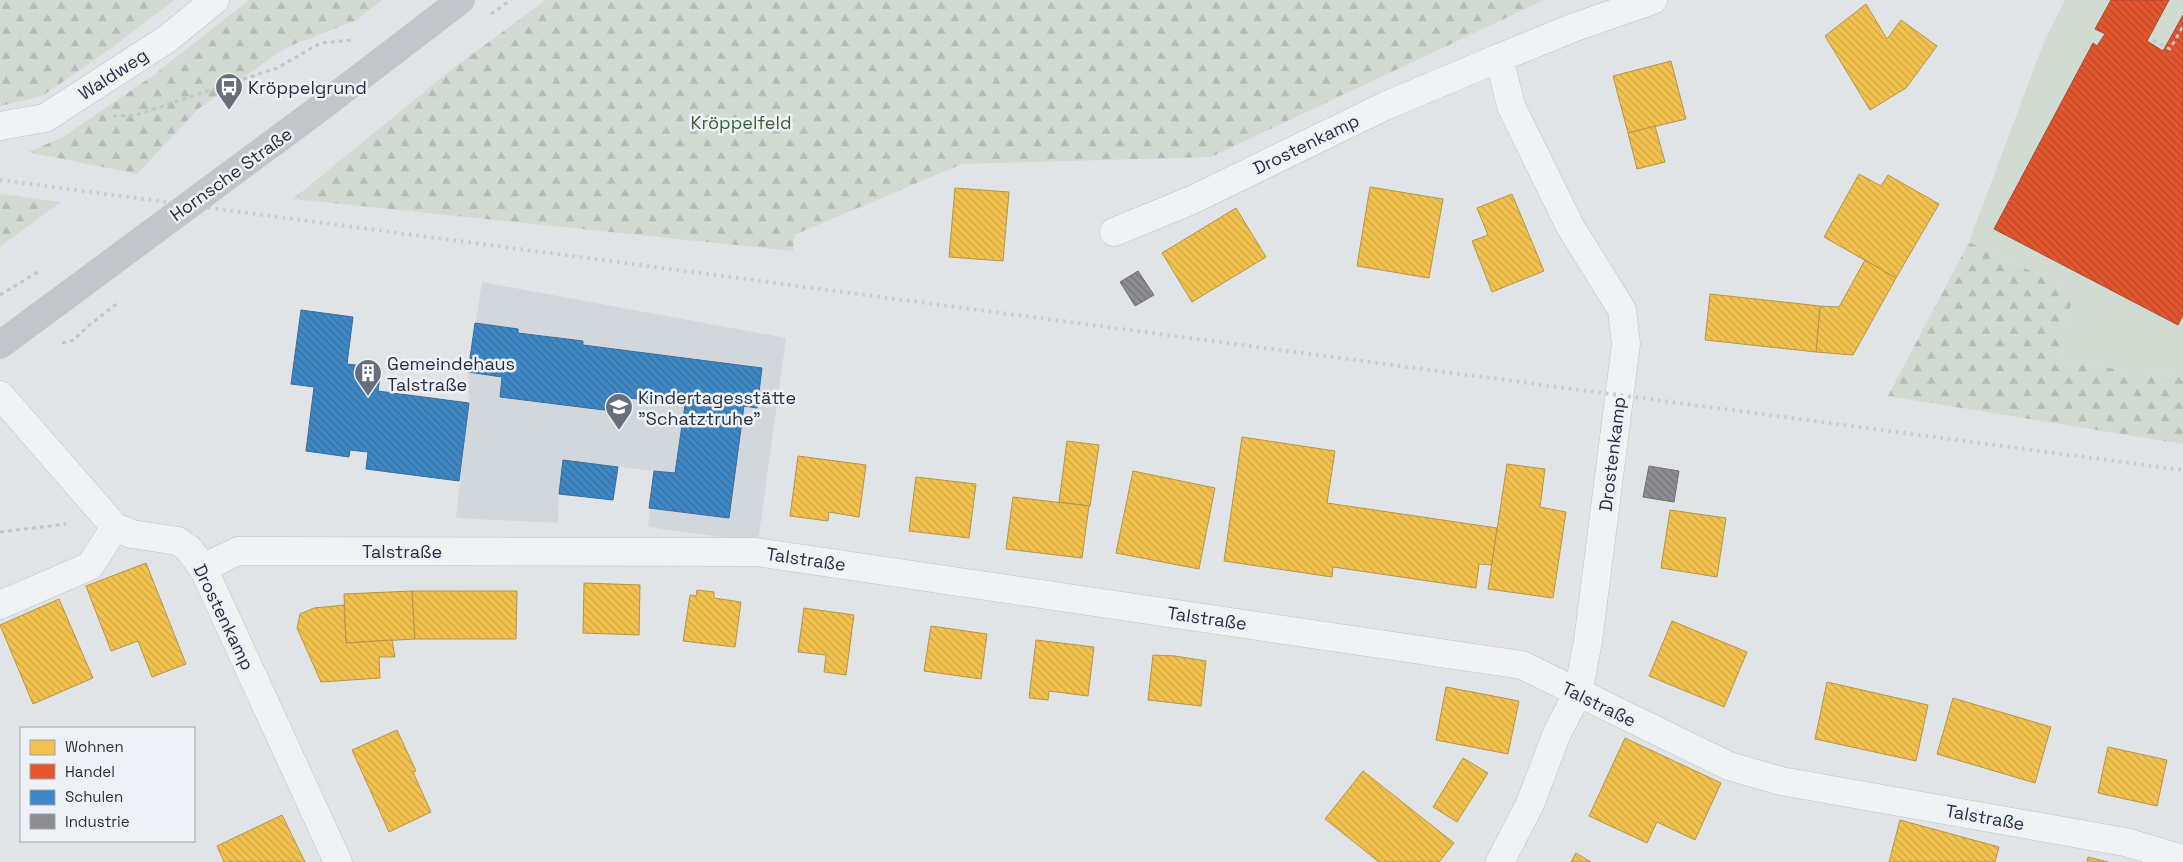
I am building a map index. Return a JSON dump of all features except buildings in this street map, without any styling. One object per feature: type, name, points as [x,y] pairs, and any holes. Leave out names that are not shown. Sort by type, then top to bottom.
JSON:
[{"type":"main road","name":"Hornsche Straße","points":[[0,345],[316,111],[461,0]]},
{"type":"street","name":"Waldweg","points":[[0,126],[45,118],[167,39],[215,0]]},
{"type":"street","name":"Drostenkamp","points":[[1114,232],[1192,200],[1385,106],[1575,27],[1653,0]]},
{"type":"street","name":"Drostenkamp","points":[[1499,58],[1511,106],[1570,226],[1622,310],[1626,344],[1588,641],[1578,693],[1557,733],[1530,804],[1500,862]]},
{"type":"street","points":[[0,395],[115,527],[90,566],[0,605]]},
{"type":"street","name":"Drostenkamp","points":[[115,527],[132,534],[178,541],[189,548],[204,570],[338,862]]},
{"type":"street","name":"Talstraße","points":[[204,570],[211,564],[238,551],[756,552],[1522,665],[1729,766],[1781,781],[2125,842],[2183,859]]},
{"type":"path","points":[[2153,40],[2170,49],[2183,26]]},
{"type":"path","points":[[108,116],[136,116],[277,68],[321,43],[352,40]]},
{"type":"path","points":[[0,532],[62,524]]},
{"type":"shaded area","name":"Kindertagesstätte \"Schatztruhe\"","points":[[482,282],[786,338],[758,542],[648,527],[654,471],[564,460],[559,494],[558,523],[456,518],[469,403],[468,372]]},
{"type":"green space","points":[[0,0],[174,0],[113,47],[42,96],[0,106]]},
{"type":"green space","points":[[249,0],[382,0],[355,21],[287,47],[198,109],[137,174],[28,152],[63,137],[151,77]]},
{"type":"green space","name":"Kröppelfeld","points":[[546,0],[1544,0],[1211,157],[962,164],[794,235],[793,251],[293,199],[456,66]]},
{"type":"green space","points":[[2065,0],[2183,0],[2183,377],[2059,362],[2074,291],[1969,242],[2045,39]]},
{"type":"green space","points":[[0,194],[61,202],[0,247]]},
{"type":"green space","points":[[1969,242],[2074,291],[2059,362],[2183,377],[2183,444],[1888,396]]},
{"type":"railway","points":[[0,180],[2183,470]]},
{"type":"place","name":"Kröppelgrund","points":[[229,111]]},
{"type":"place","name":"Gemeindehaus Talstraße","points":[[368,397]]},
{"type":"place","name":"Kindertagesstätte \"Schatztruhe\"","points":[[619,431]]}]
